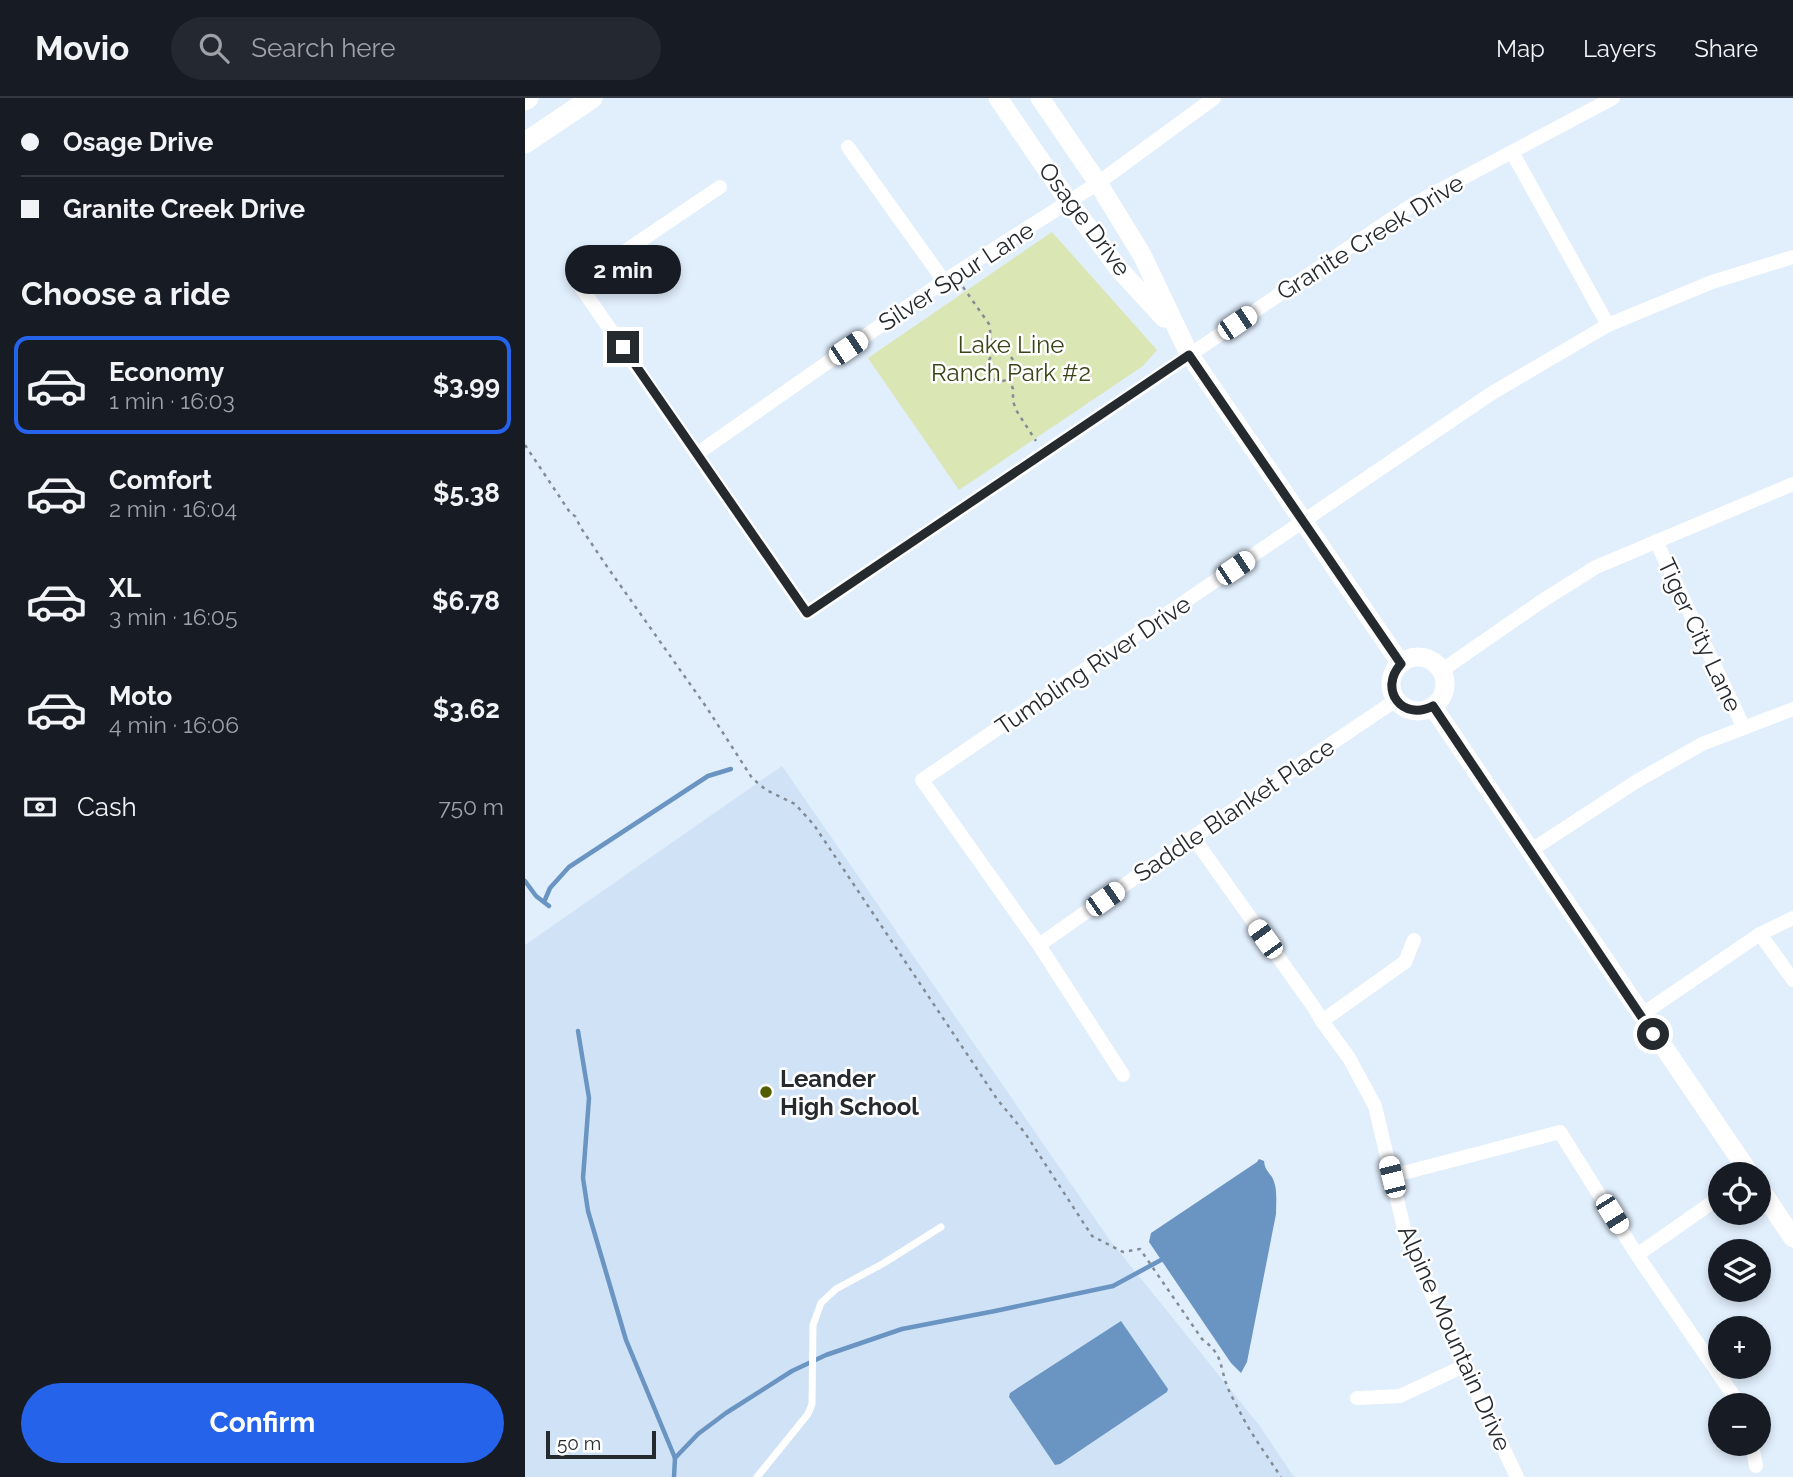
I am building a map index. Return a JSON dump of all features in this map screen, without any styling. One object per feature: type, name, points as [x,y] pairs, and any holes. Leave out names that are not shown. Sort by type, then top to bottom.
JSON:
[{"type":"main road","points":[[525,143],[592,98]]},
{"type":"street","name":"Osage Drive","points":[[998,98],[1069,202],[1119,269],[1179,335]]},
{"type":"street","name":"Osage Drive","points":[[1040,98],[1098,183],[1142,255],[1189,355],[1401,664]]},
{"type":"street","name":"Silver Spur Lane","points":[[698,453],[950,278],[1098,183],[1213,98]]},
{"type":"street","name":"Granite Creek Drive","points":[[720,187],[578,283],[807,613],[1412,205],[1613,98]]},
{"type":"street","points":[[848,147],[950,278]]},
{"type":"street","points":[[1512,152],[1608,325]]},
{"type":"street","name":"Tumbling River Drive","points":[[1123,1075],[1039,945],[922,780],[1492,393],[1608,325],[1712,282],[1793,257]]},
{"type":"street","points":[[1441,670],[1596,567],[1793,484]]},
{"type":"street","name":"Tiger City Lane","points":[[1656,541],[1744,728]]},
{"type":"street","points":[[1407,660],[1430,660],[1441,670],[1444,690],[1438,702],[1426,710],[1413,710],[1401,705],[1392,693],[1392,677],[1407,660]]},
{"type":"street","name":"Saddle Blanket Place","points":[[1039,945],[1396,699]]},
{"type":"street","points":[[1433,706],[1742,1162]]},
{"type":"street","points":[[1530,851],[1637,781],[1702,744],[1793,709]]},
{"type":"street","name":"Alpine Mountain Drive","points":[[1193,837],[1349,1058],[1375,1106],[1406,1237],[1517,1477]]},
{"type":"street","points":[[1641,1015],[1760,934],[1793,918]]},
{"type":"street","points":[[1760,934],[1793,980]]},
{"type":"street","points":[[1322,1021],[1405,962],[1414,940]]},
{"type":"street","points":[[1392,1177],[1560,1132],[1637,1255],[1731,1393]]},
{"type":"street","points":[[1637,1255],[1708,1205]]},
{"type":"street","points":[[1771,1205],[1793,1238]]},
{"type":"street","points":[[1357,1398],[1400,1396],[1464,1366]]},
{"type":"street","points":[[1754,1456],[1756,1466]]},
{"type":"lane","points":[[757,1477],[808,1414],[812,1404],[813,1325],[821,1303],[837,1289],[884,1264],[941,1227]]},
{"type":"path","points":[[950,278],[989,324],[989,342],[993,355]]},
{"type":"path","points":[[1007,354],[1014,361],[1015,370],[1009,378],[998,380],[991,376],[987,367],[993,355],[1007,354]]},
{"type":"path","points":[[1009,378],[1016,410],[1044,453]]},
{"type":"path","points":[[525,445],[707,708],[752,778],[766,790],[795,804],[814,825],[997,1099],[1025,1133],[1092,1236],[1123,1252],[1140,1249],[1202,1339],[1212,1347],[1220,1360],[1220,1367],[1243,1419],[1281,1477]]},
{"type":"shaded area","name":"Leander High School","points":[[782,766],[1109,1239],[1259,1425],[1294,1477],[525,1477],[525,945]]},
{"type":"green space","name":"Lake Line Ranch Park #2","points":[[1052,232],[1157,350],[1143,366],[959,490],[868,358]]},
{"type":"water","points":[[1259,1159],[1264,1161],[1274,1181],[1276,1214],[1247,1362],[1241,1373],[1231,1363],[1149,1242],[1151,1233]]},
{"type":"water","points":[[1121,1321],[1168,1389],[1167,1392],[1055,1465],[1009,1397],[1010,1393]]},
{"type":"waterway","points":[[544,902],[550,888],[569,867],[708,776],[731,769]]},
{"type":"waterway","points":[[525,881],[536,896],[549,906]]},
{"type":"waterway","points":[[578,1031],[589,1098],[583,1178],[588,1211],[626,1340],[675,1458],[674,1477]]},
{"type":"waterway","points":[[675,1458],[698,1434],[726,1413],[792,1371],[826,1355],[902,1329],[1113,1286],[1161,1260]]},
{"type":"place","name":"Leander High School","points":[[766,1092]]},
{"type":"route","points":[[623,347],[807,613],[1189,355],[1401,664],[1392,677],[1392,693],[1396,699],[1401,705],[1413,710],[1426,710],[1433,706],[1653,1034]]}]
